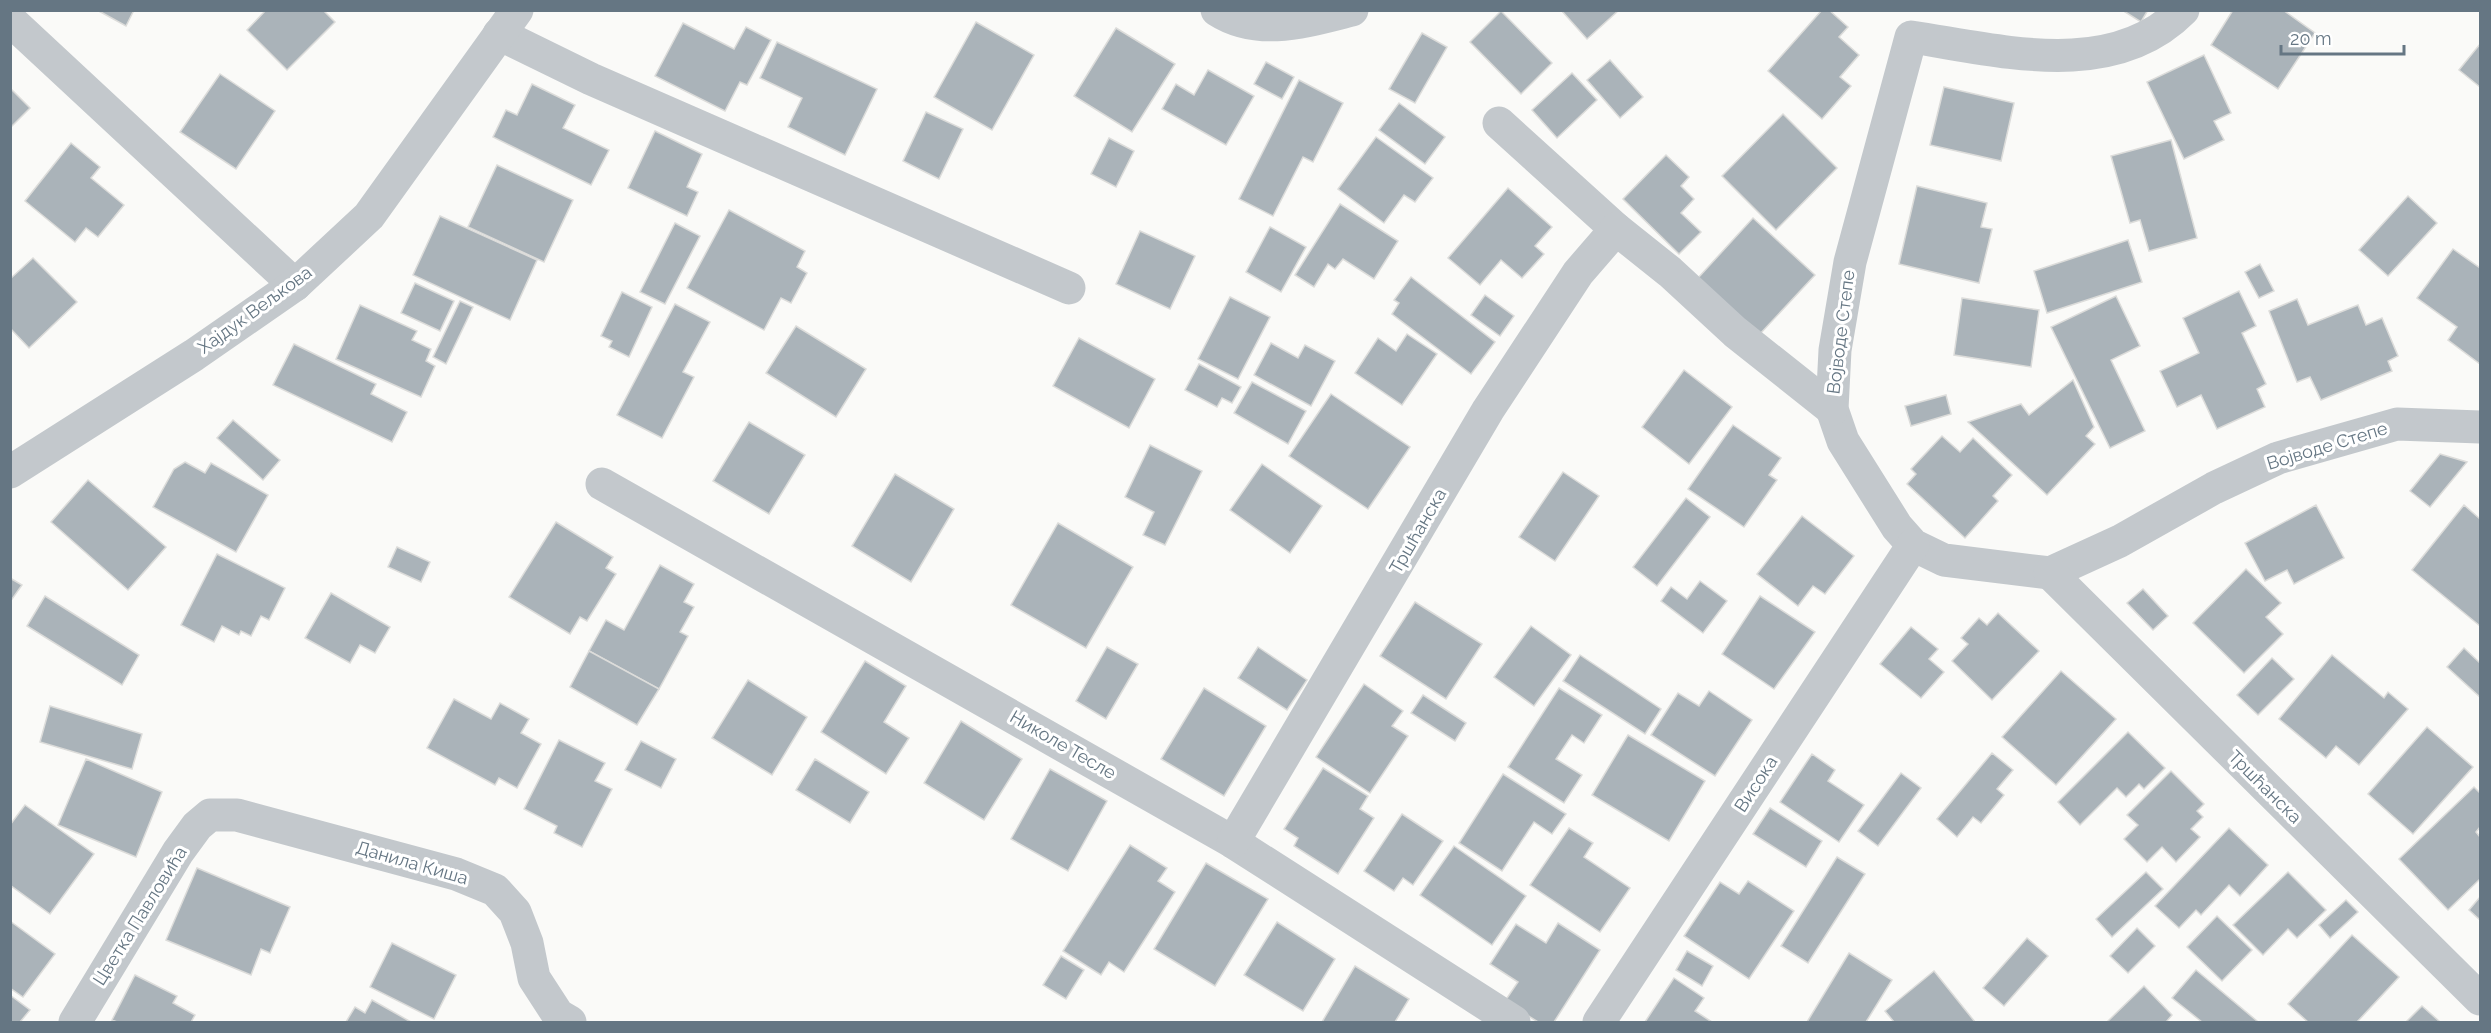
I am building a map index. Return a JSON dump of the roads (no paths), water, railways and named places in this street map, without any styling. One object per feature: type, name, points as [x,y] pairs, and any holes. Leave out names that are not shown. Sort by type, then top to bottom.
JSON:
[{"type":"street","points":[[1217,10],[1258,27],[1299,23],[1352,10]]},
{"type":"street","name":"Војводе Степе","points":[[2183,10],[2156,32],[2136,42],[2093,53],[2039,56],[1910,24],[1850,262],[1835,350],[1832,410],[1843,441],[1897,527],[1913,545],[1944,560],[2050,573],[2120,541],[2214,488],[2278,458],[2397,424],[2481,426]]},
{"type":"street","points":[[10,20],[295,285]]},
{"type":"street","points":[[508,22],[591,79],[1069,288]]},
{"type":"street","name":"Хајдук Вељкова","points":[[10,472],[194,355],[295,285],[369,216],[508,22]]},
{"type":"street","points":[[1499,123],[1616,229],[1670,272],[1735,332],[1832,410]]},
{"type":"street","name":"Тршћанска","points":[[1233,842],[1488,410],[1578,273],[1616,229]]},
{"type":"street","name":"Николе Тесле","points":[[602,484],[1233,842],[1514,1023]]},
{"type":"street","name":"Висока","points":[[1599,1023],[1913,545]]},
{"type":"street","name":"Тршћанска","points":[[2050,573],[2481,999]]},
{"type":"street","name":"Данила Киша","points":[[210,815],[237,815],[456,874],[495,890],[514,912],[527,943],[534,978],[559,1020]]},
{"type":"street","name":"Цветка Павловића","points":[[75,1023],[178,852],[197,826],[210,815]]}]
